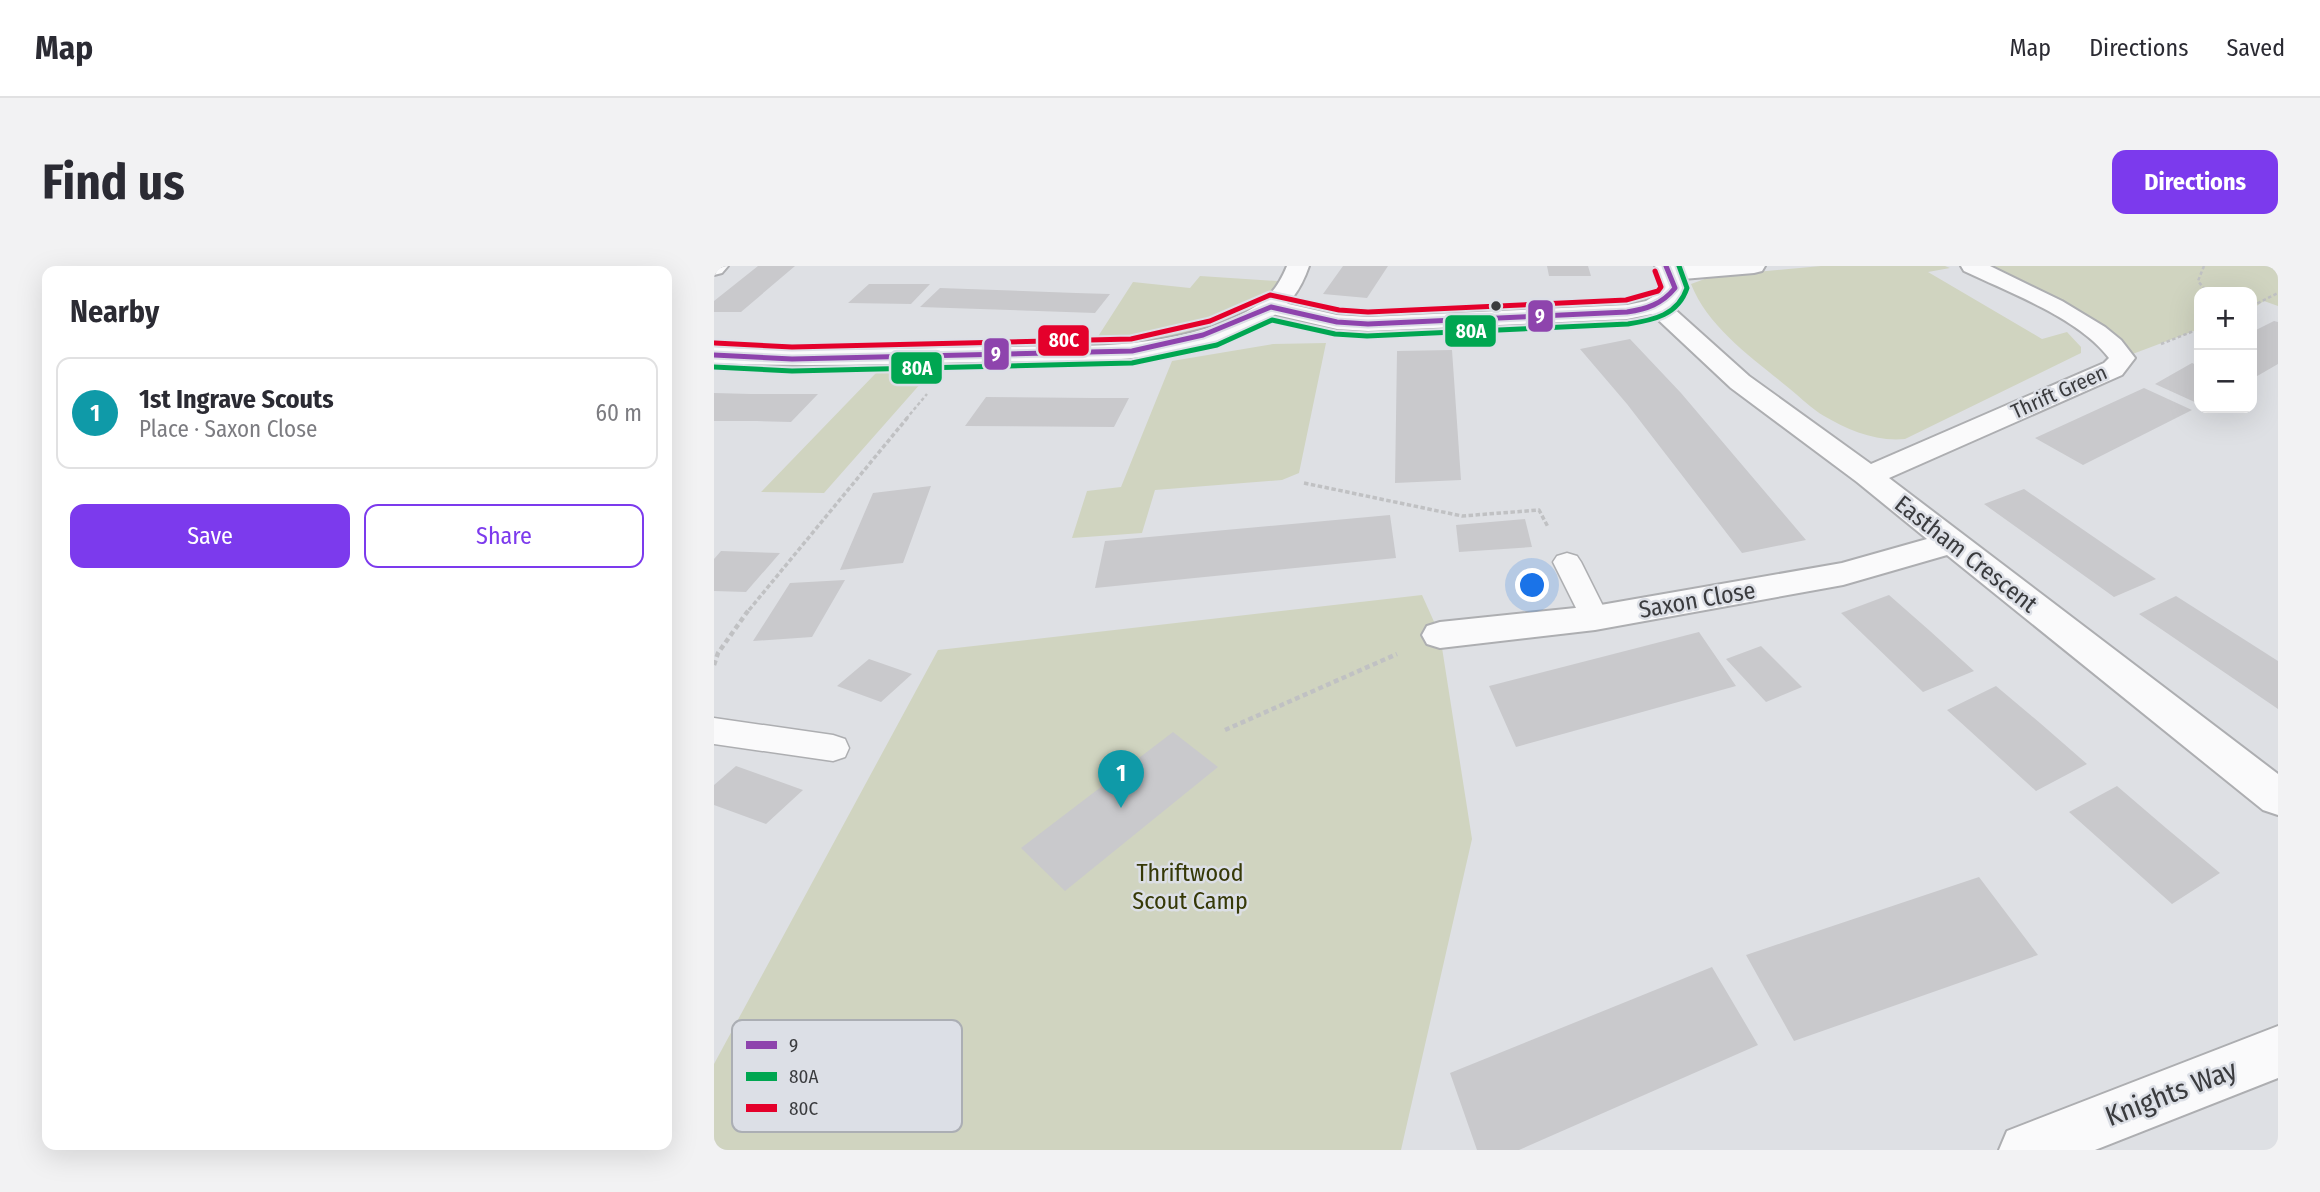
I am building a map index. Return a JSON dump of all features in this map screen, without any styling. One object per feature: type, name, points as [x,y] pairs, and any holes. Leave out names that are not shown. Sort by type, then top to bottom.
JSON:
[{"type":"street","points":[[714,355],[792,359],[1132,351],[1173,344],[1214,332],[1271,307],[1288,288],[1298,266]]},
{"type":"street","points":[[1271,307],[1336,322],[1368,324],[1627,312],[1657,306],[1669,299],[1675,288],[1668,270],[1754,266]]},
{"type":"street","name":"Thrift Green","points":[[1868,476],[2113,369],[2122,358],[2116,347],[2095,330],[1972,266]]},
{"type":"street","name":"Eastham Crescent","points":[[1657,306],[1740,382],[1868,476],[2278,798]]},
{"type":"street","name":"Saxon Close","points":[[1440,635],[1595,618],[1843,573],[1950,543]]},
{"type":"street","name":"Knights Way","points":[[2025,1150],[2278,1052]]},
{"type":"lane","points":[[1567,562],[1595,618]]},
{"type":"lane","points":[[714,731],[832,748]]},
{"type":"path","points":[[2203,287],[2198,281],[2204,266]]},
{"type":"path","points":[[2257,304],[2278,293]]},
{"type":"path","points":[[714,665],[718,653],[735,627],[958,356]]},
{"type":"path","points":[[1304,484],[1462,516],[1539,510],[1567,562]]},
{"type":"path","points":[[1225,730],[1440,635]]},
{"type":"green space","points":[[1821,266],[1945,266],[1950,268],[1928,272],[2042,339],[2067,332],[2081,347],[2081,353],[1905,439],[1883,439],[1863,434],[1820,413],[1748,355],[1709,315],[1691,284],[1713,276]]},
{"type":"green space","points":[[1971,266],[2278,266],[2278,306],[2264,301],[2257,306],[2257,287],[2194,287],[2194,331],[2122,358],[2100,334]]},
{"type":"green space","points":[[1200,276],[1293,282],[1284,296],[1214,333],[1088,352],[1133,282],[1190,288]]},
{"type":"green space","points":[[1326,343],[1299,473],[1282,480],[1155,490],[1142,533],[1072,538],[1087,491],[1121,487],[1172,361],[1273,344]]},
{"type":"green space","points":[[876,373],[929,374],[824,493],[761,492]]},
{"type":"green space","name":"Thriftwood Scout Camp","points":[[1422,595],[1440,635],[1472,839],[1401,1150],[714,1150],[714,1064],[732,1031],[732,1132],[962,1132],[962,1020],[738,1020],[938,650]]},
{"type":"building","points":[[758,266],[795,266],[741,312],[714,312],[714,301]]},
{"type":"building","points":[[1343,266],[1388,266],[1367,298],[1323,294]]},
{"type":"building","points":[[1547,266],[1588,266],[1591,276],[1549,276]]},
{"type":"building","points":[[869,284],[930,284],[911,304],[848,303]]},
{"type":"building","points":[[940,288],[1110,294],[1095,313],[920,307]]},
{"type":"building","points":[[2274,321],[2278,322],[2278,364],[2257,376],[2257,350],[2257,330]]},
{"type":"building","points":[[1630,339],[1681,393],[1806,540],[1742,553],[1627,404],[1580,349]]},
{"type":"building","points":[[1452,350],[1461,480],[1395,483],[1397,351]]},
{"type":"building","points":[[2192,363],[2194,364],[2194,402],[2155,384]]},
{"type":"building","points":[[2144,388],[2192,410],[2083,465],[2035,438]]},
{"type":"building","points":[[714,393],[818,394],[791,422],[714,421]]},
{"type":"building","points":[[986,397],[1129,398],[1114,427],[965,426]]},
{"type":"building","points":[[931,486],[903,563],[840,570],[873,493]]},
{"type":"building","points":[[2024,489],[2156,579],[2114,597],[1984,504]]},
{"type":"building","points":[[1390,515],[1396,558],[1095,588],[1105,541]]},
{"type":"building","points":[[1525,519],[1532,547],[1459,552],[1456,525]]},
{"type":"building","points":[[721,551],[780,553],[746,592],[714,591],[714,559]]},
{"type":"building","points":[[845,580],[812,637],[753,641],[790,583]]},
{"type":"building","points":[[1889,595],[1974,671],[1923,692],[1841,613]]},
{"type":"building","points":[[2176,596],[2278,661],[2278,709],[2139,614]]},
{"type":"building","points":[[1699,632],[1736,686],[1516,747],[1489,686]]},
{"type":"building","points":[[1761,646],[1802,687],[1766,702],[1726,659]]},
{"type":"building","points":[[869,659],[912,674],[881,702],[837,686]]},
{"type":"building","points":[[1996,686],[2087,764],[2036,791],[1947,710]]},
{"type":"building","points":[[1173,732],[1218,767],[1065,891],[1021,848]]},
{"type":"building","points":[[736,766],[803,790],[766,824],[714,805],[714,785]]},
{"type":"building","points":[[2117,786],[2220,873],[2172,904],[2069,812]]},
{"type":"building","points":[[1979,877],[2038,955],[1794,1041],[1746,955]]},
{"type":"building","points":[[1712,967],[1758,1045],[1519,1150],[1477,1150],[1450,1073]]},
{"type":"transit line","name":"9","points":[[1271,307],[1337,322],[1368,324],[1627,312],[1654,306],[1670,294],[1675,288],[1666,266]]},
{"type":"transit line","name":"80A","points":[[714,367],[792,371],[1132,363],[1217,345],[1272,320],[1335,334],[1367,336],[1628,324],[1656,319],[1679,305],[1687,288],[1679,266]]},
{"type":"transit line","name":"80C","points":[[715,343],[792,347],[1131,339],[1210,321],[1270,295],[1339,310],[1368,312],[1626,300],[1658,291],[1661,287],[1655,271]]},
{"type":"transit line","name":"9","points":[[714,355],[792,359],[1132,351],[1203,335],[1271,307]]},
{"type":"place","name":"1st Ingrave Scouts","points":[[1121,808]]}]
